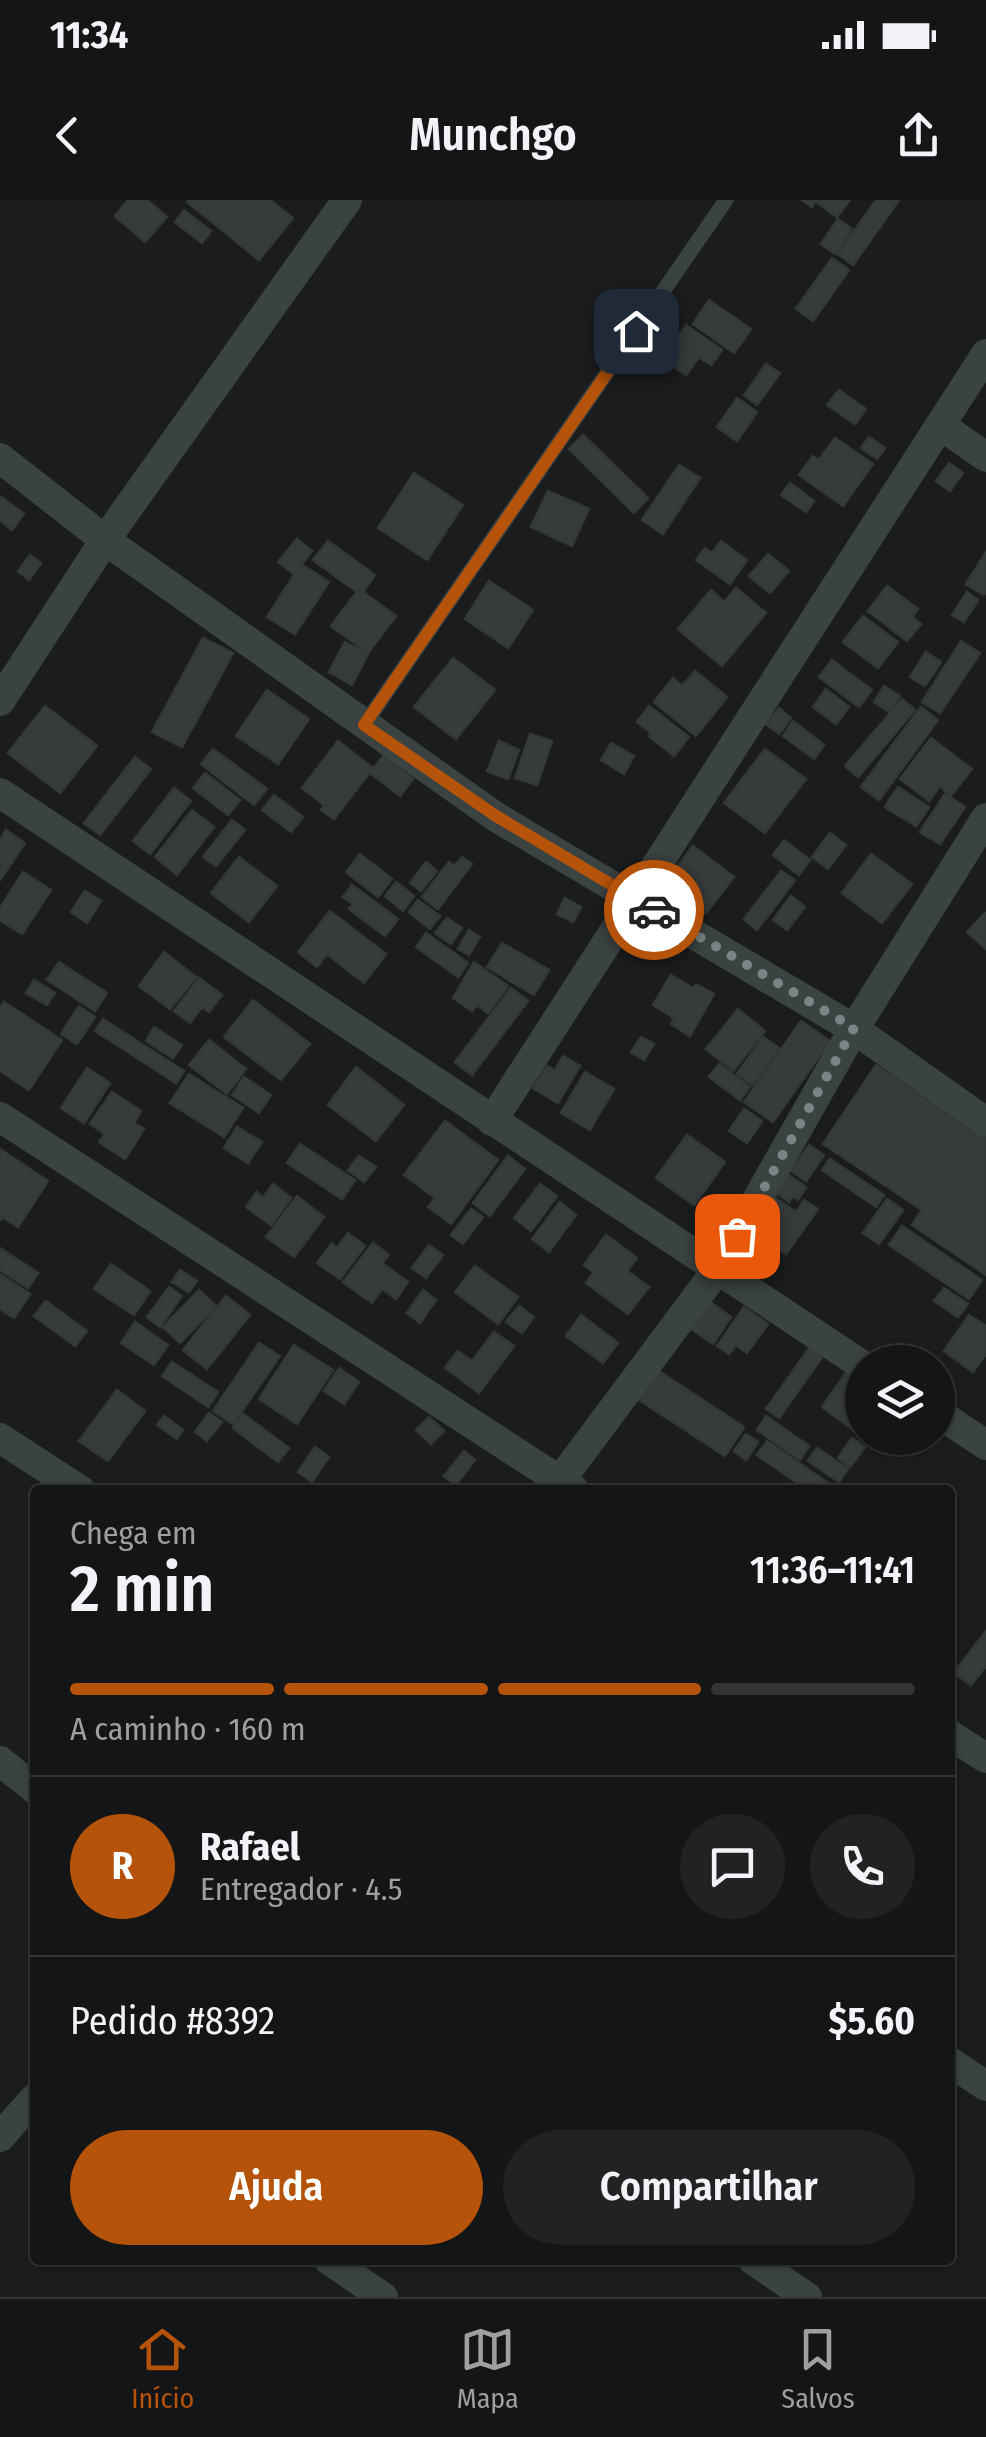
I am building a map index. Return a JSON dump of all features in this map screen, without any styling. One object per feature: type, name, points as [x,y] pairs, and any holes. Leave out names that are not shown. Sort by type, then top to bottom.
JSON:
[{"type":"street","points":[[0,701],[105,540],[346,200]]},
{"type":"street","points":[[492,1121],[986,354]]},
{"type":"street","points":[[940,425],[986,458]]},
{"type":"street","points":[[0,458],[105,540],[496,816],[854,1028],[986,1122]]},
{"type":"street","points":[[0,793],[845,1354]]},
{"type":"street","points":[[564,1485],[717,1270],[854,1028],[986,818]]},
{"type":"street","points":[[0,1117],[560,1485]]},
{"type":"street","points":[[955,1425],[986,1445]]},
{"type":"street","points":[[0,1438],[72,1485]]},
{"type":"street","points":[[955,1737],[986,1758]]},
{"type":"street","points":[[0,1762],[30,1785]]},
{"type":"street","points":[[955,2065],[986,2086]]},
{"type":"street","points":[[336,2265],[383,2297]]},
{"type":"street","points":[[760,2265],[807,2297]]},
{"type":"lane","points":[[364,725],[726,200]]},
{"type":"building","points":[[128,200],[147,200],[167,217],[145,242],[115,216]]},
{"type":"building","points":[[189,200],[270,200],[293,218],[259,260]]},
{"type":"building","points":[[802,200],[850,200],[837,217],[815,201],[812,207]]},
{"type":"building","points":[[876,200],[899,200],[853,265],[838,254]]},
{"type":"building","points":[[184,210],[211,231],[202,243],[175,222]]},
{"type":"building","points":[[838,219],[852,229],[835,254],[821,244]]},
{"type":"building","points":[[832,258],[849,270],[813,321],[796,309]]},
{"type":"building","points":[[709,300],[751,329],[734,353],[693,324]]},
{"type":"building","points":[[686,325],[722,350],[711,365],[699,357],[686,375],[663,359]]},
{"type":"building","points":[[766,364],[780,373],[757,405],[744,395]]},
{"type":"building","points":[[839,390],[866,409],[855,424],[827,405]]},
{"type":"building","points":[[737,398],[757,412],[737,441],[717,427]]},
{"type":"building","points":[[583,435],[648,498],[634,513],[569,449]]},
{"type":"building","points":[[869,437],[885,448],[877,459],[861,448]]},
{"type":"building","points":[[835,438],[873,464],[843,506],[799,475],[813,456],[819,460]]},
{"type":"building","points":[[949,463],[963,473],[950,491],[936,481]]},
{"type":"building","points":[[679,465],[700,478],[663,534],[642,520]]},
{"type":"building","points":[[414,473],[463,505],[427,560],[378,528]]},
{"type":"building","points":[[790,483],[814,501],[806,512],[781,495]]},
{"type":"building","points":[[548,491],[589,509],[572,546],[531,527]]},
{"type":"building","points":[[0,496],[24,514],[12,530],[0,520]]},
{"type":"building","points":[[297,539],[312,551],[294,574],[278,562]]},
{"type":"building","points":[[328,541],[375,575],[361,595],[313,560]]},
{"type":"building","points":[[721,541],[747,560],[730,584],[696,560],[705,548],[712,553]]},
{"type":"building","points":[[986,552],[986,592],[984,595],[966,584]]},
{"type":"building","points":[[768,554],[789,571],[770,593],[749,576]]},
{"type":"building","points":[[30,555],[41,563],[29,580],[18,571]]},
{"type":"building","points":[[301,564],[329,582],[295,634],[267,617]]},
{"type":"building","points":[[489,581],[533,610],[508,648],[465,619]]},
{"type":"building","points":[[887,586],[918,609],[912,617],[921,624],[907,641],[868,611]]},
{"type":"building","points":[[736,588],[766,613],[722,666],[678,629],[711,590],[724,602]]},
{"type":"building","points":[[359,589],[396,616],[368,653],[331,626]]},
{"type":"building","points":[[967,592],[978,600],[964,622],[952,615]]},
{"type":"building","points":[[863,616],[898,642],[878,668],[843,642]]},
{"type":"building","points":[[203,638],[233,653],[182,747],[152,732]]},
{"type":"building","points":[[961,641],[980,653],[940,713],[922,702]]},
{"type":"building","points":[[345,642],[368,654],[352,685],[329,672]]},
{"type":"building","points":[[926,652],[941,662],[925,686],[910,677]]},
{"type":"building","points":[[453,658],[495,690],[456,739],[414,707]]},
{"type":"building","points":[[832,660],[872,690],[859,707],[819,677]]},
{"type":"building","points":[[695,671],[727,697],[696,736],[654,702],[673,678],[682,686]]},
{"type":"building","points":[[884,686],[900,696],[889,712],[874,702]]},
{"type":"building","points":[[826,689],[849,707],[836,724],[813,707]]},
{"type":"building","points":[[267,690],[309,719],[278,764],[236,736]]},
{"type":"building","points":[[902,699],[915,710],[858,777],[845,766]]},
{"type":"building","points":[[45,706],[97,746],[60,793],[8,753]]},
{"type":"building","points":[[649,706],[689,737],[674,756],[637,722]]},
{"type":"building","points":[[921,707],[938,720],[879,800],[861,787]]},
{"type":"building","points":[[779,708],[791,718],[779,734],[766,724]]},
{"type":"building","points":[[793,721],[824,745],[814,759],[783,736]]},
{"type":"building","points":[[530,734],[552,741],[537,785],[515,778]]},
{"type":"building","points":[[931,738],[972,769],[951,796],[940,786],[929,801],[900,779]]},
{"type":"building","points":[[338,741],[373,768],[334,819],[321,810],[324,805],[302,788]]},
{"type":"building","points":[[499,741],[519,750],[508,779],[487,771]]},
{"type":"building","points":[[611,743],[634,756],[624,774],[601,760]]},
{"type":"building","points":[[213,749],[267,789],[254,805],[201,764]]},
{"type":"building","points":[[765,749],[806,779],[765,833],[724,803]]},
{"type":"building","points":[[383,756],[413,779],[400,796],[370,773]]},
{"type":"building","points":[[135,757],[151,769],[100,835],[84,823]]},
{"type":"building","points":[[205,773],[240,800],[228,815],[193,788]]},
{"type":"building","points":[[898,787],[929,807],[916,826],[885,807]]},
{"type":"building","points":[[174,788],[191,801],[150,854],[133,841]]},
{"type":"building","points":[[945,794],[965,807],[940,844],[920,832]]},
{"type":"building","points":[[274,795],[303,817],[291,832],[262,810]]},
{"type":"building","points":[[192,810],[214,827],[177,875],[155,857]]},
{"type":"building","points":[[232,820],[245,830],[216,866],[203,857]]},
{"type":"building","points":[[6,830],[25,843],[0,880],[0,840]]},
{"type":"building","points":[[830,833],[846,845],[828,869],[812,857]]},
{"type":"building","points":[[784,840],[810,860],[799,875],[773,855]]},
{"type":"building","points":[[693,846],[734,877],[706,913],[665,883]]},
{"type":"building","points":[[360,854],[392,879],[378,897],[346,872]]},
{"type":"building","points":[[871,854],[912,884],[882,923],[842,893]]},
{"type":"building","points":[[239,857],[277,886],[249,922],[211,893]]},
{"type":"building","points":[[462,857],[472,864],[438,909],[422,897],[449,862],[454,866]]},
{"type":"building","points":[[426,862],[437,871],[421,891],[410,883]]},
{"type":"building","points":[[781,871],[795,880],[757,930],[744,919]]},
{"type":"building","points":[[23,872],[51,890],[22,934],[0,920],[0,908]]},
{"type":"building","points":[[396,882],[414,896],[403,911],[385,896]]},
{"type":"building","points":[[352,885],[398,919],[385,936],[349,909],[353,904],[343,897]]},
{"type":"building","points":[[85,891],[101,901],[87,923],[71,912]]},
{"type":"building","points":[[791,896],[805,907],[787,930],[773,920]]},
{"type":"building","points":[[565,898],[581,907],[573,922],[557,914]]},
{"type":"building","points":[[418,900],[440,916],[430,929],[409,912]]},
{"type":"building","points":[[330,911],[386,954],[364,983],[327,954],[317,967],[298,952]]},
{"type":"building","points":[[986,914],[986,949],[967,932]]},
{"type":"building","points":[[447,918],[462,928],[451,944],[435,933]]},
{"type":"building","points":[[469,930],[480,937],[469,955],[458,949]]},
{"type":"building","points":[[426,933],[468,963],[458,977],[416,947]]},
{"type":"building","points":[[502,943],[549,970],[534,995],[487,967]]},
{"type":"building","points":[[164,952],[196,977],[170,1009],[139,986]]},
{"type":"building","points":[[59,962],[107,993],[95,1011],[47,980]]},
{"type":"building","points":[[474,962],[508,986],[488,1013],[477,1005],[472,1011],[453,998]]},
{"type":"building","points":[[671,975],[714,994],[690,1036],[671,1024],[674,1018],[653,1005]]},
{"type":"building","points":[[199,978],[222,995],[209,1012],[202,1007],[190,1023],[174,1011]]},
{"type":"building","points":[[34,980],[55,993],[47,1005],[26,993]]},
{"type":"building","points":[[511,988],[528,1001],[472,1075],[455,1062]]},
{"type":"building","points":[[253,1000],[310,1044],[281,1080],[224,1037]]},
{"type":"building","points":[[4,1002],[62,1040],[29,1090],[0,1071],[0,1008]]},
{"type":"building","points":[[79,1006],[95,1017],[77,1044],[61,1034]]},
{"type":"building","points":[[738,1009],[765,1031],[733,1071],[706,1049]]},
{"type":"building","points":[[103,1019],[184,1071],[176,1083],[95,1031]]},
{"type":"building","points":[[801,1021],[830,1041],[773,1122],[744,1102]]},
{"type":"building","points":[[154,1027],[182,1045],[173,1058],[146,1041]]},
{"type":"building","points":[[641,1037],[654,1044],[644,1060],[631,1052]]},
{"type":"building","points":[[763,1037],[779,1048],[753,1085],[737,1074]]},
{"type":"building","points":[[209,1040],[246,1069],[227,1094],[189,1065]]},
{"type":"building","points":[[563,1056],[580,1066],[558,1103],[533,1088],[547,1066],[555,1070]]},
{"type":"building","points":[[719,1064],[750,1087],[740,1100],[709,1077]]},
{"type":"building","points":[[876,1065],[986,1139],[986,1275],[912,1225],[922,1210],[823,1144]]},
{"type":"building","points":[[356,1067],[404,1105],[376,1141],[328,1105]]},
{"type":"building","points":[[87,1068],[110,1083],[84,1123],[61,1108]]},
{"type":"building","points":[[585,1072],[614,1089],[590,1130],[561,1113]]},
{"type":"building","points":[[189,1074],[243,1108],[224,1137],[170,1103]]},
{"type":"building","points":[[244,1077],[271,1095],[259,1113],[232,1095]]},
{"type":"building","points":[[112,1092],[141,1111],[134,1123],[144,1129],[125,1159],[99,1142],[105,1134],[90,1124]]},
{"type":"building","points":[[744,1109],[762,1121],[747,1143],[729,1131]]},
{"type":"building","points":[[445,1121],[498,1160],[451,1224],[428,1207],[435,1198],[404,1175]]},
{"type":"building","points":[[237,1127],[262,1142],[248,1163],[224,1148]]},
{"type":"building","points":[[687,1135],[725,1162],[694,1205],[656,1178]]},
{"type":"building","points":[[300,1144],[355,1180],[342,1199],[287,1163]]},
{"type":"building","points":[[809,1145],[824,1155],[806,1181],[791,1171]]},
{"type":"building","points":[[0,1149],[48,1181],[18,1227],[2,1217],[0,1221]]},
{"type":"building","points":[[359,1156],[376,1167],[364,1182],[348,1170]]},
{"type":"building","points":[[508,1156],[525,1169],[490,1216],[473,1203]]},
{"type":"building","points":[[830,1159],[884,1195],[876,1207],[822,1170]]},
{"type":"building","points":[[789,1175],[806,1187],[798,1200],[793,1196],[789,1202],[776,1193]]},
{"type":"building","points":[[273,1184],[291,1198],[271,1225],[246,1207],[257,1192],[263,1198]]},
{"type":"building","points":[[540,1184],[557,1196],[531,1231],[514,1218]]},
{"type":"building","points":[[297,1196],[324,1217],[294,1257],[266,1237]]},
{"type":"building","points":[[773,1196],[796,1212],[804,1200],[818,1209],[786,1254],[769,1243],[762,1252],[743,1239]]},
{"type":"building","points":[[887,1199],[903,1210],[879,1244],[863,1233]]},
{"type":"building","points":[[560,1202],[576,1215],[549,1252],[532,1239]]},
{"type":"building","points":[[471,1209],[483,1217],[463,1244],[451,1235]]},
{"type":"building","points":[[902,1226],[982,1280],[969,1299],[889,1245]]},
{"type":"building","points":[[348,1233],[365,1246],[340,1279],[317,1263],[332,1243],[337,1248]]},
{"type":"building","points":[[606,1235],[637,1258],[627,1271],[649,1287],[628,1314],[586,1283],[594,1272],[584,1265]]},
{"type":"building","points":[[373,1243],[389,1255],[382,1263],[408,1282],[396,1299],[382,1289],[372,1303],[343,1282]]},
{"type":"building","points":[[429,1245],[443,1255],[426,1278],[412,1268]]},
{"type":"building","points":[[0,1248],[38,1273],[28,1288],[0,1270]]},
{"type":"building","points":[[111,1264],[150,1291],[134,1315],[94,1289]]},
{"type":"building","points":[[475,1266],[518,1297],[498,1324],[455,1292]]},
{"type":"building","points":[[180,1270],[197,1281],[189,1292],[172,1282]]},
{"type":"building","points":[[0,1274],[30,1294],[14,1318],[0,1309]]},
{"type":"building","points":[[169,1287],[182,1296],[160,1327],[147,1317]]},
{"type":"building","points":[[944,1288],[968,1304],[958,1317],[934,1301]]},
{"type":"building","points":[[199,1290],[216,1306],[180,1343],[163,1327]]},
{"type":"building","points":[[423,1290],[436,1300],[420,1323],[407,1313]]},
{"type":"building","points":[[226,1296],[250,1315],[207,1369],[183,1350]]},
{"type":"building","points":[[706,1299],[731,1317],[713,1344],[687,1326]]},
{"type":"building","points":[[46,1301],[87,1331],[75,1346],[34,1316]]},
{"type":"building","points":[[519,1306],[534,1317],[522,1333],[506,1322]]},
{"type":"building","points":[[744,1307],[768,1324],[747,1353],[736,1345],[729,1354],[717,1346]]},
{"type":"building","points":[[581,1315],[618,1343],[603,1363],[566,1336]]},
{"type":"building","points":[[969,1315],[986,1326],[986,1354],[973,1372],[955,1359],[955,1345],[948,1345]]},
{"type":"building","points":[[135,1322],[168,1345],[154,1365],[121,1343]]},
{"type":"building","points":[[494,1332],[514,1346],[479,1393],[445,1368],[458,1351],[472,1361]]},
{"type":"building","points":[[259,1343],[280,1356],[233,1424],[213,1411]]},
{"type":"building","points":[[294,1345],[333,1370],[297,1424],[259,1399]]},
{"type":"building","points":[[810,1347],[823,1356],[779,1418],[766,1409]]},
{"type":"building","points":[[172,1362],[218,1392],[208,1407],[162,1376]]},
{"type":"building","points":[[339,1368],[359,1382],[344,1404],[324,1391]]},
{"type":"building","points":[[659,1371],[744,1427],[725,1456],[639,1400]]},
{"type":"building","points":[[845,1374],[845,1424],[822,1407]]},
{"type":"building","points":[[117,1390],[145,1411],[108,1461],[79,1441]]},
{"type":"building","points":[[209,1413],[222,1422],[207,1441],[195,1432]]},
{"type":"building","points":[[243,1414],[289,1448],[278,1462],[233,1428]]},
{"type":"building","points":[[164,1416],[183,1430],[177,1439],[157,1425]]},
{"type":"building","points":[[766,1416],[809,1446],[800,1460],[757,1430]]},
{"type":"building","points":[[429,1417],[444,1431],[431,1444],[416,1430]]},
{"type":"building","points":[[746,1434],[758,1442],[746,1460],[734,1451]]},
{"type":"building","points":[[767,1441],[831,1485],[800,1485],[757,1455]]},
{"type":"building","points":[[315,1447],[329,1457],[312,1482],[298,1472]]},
{"type":"building","points":[[817,1448],[848,1469],[839,1482],[808,1461]]},
{"type":"building","points":[[845,1448],[845,1455],[859,1455],[850,1467],[838,1458]]},
{"type":"building","points":[[464,1451],[475,1460],[456,1485],[444,1476]]},
{"type":"building","points":[[986,1631],[986,1666],[971,1685],[955,1672]]},
{"type":"way so far","points":[[654,910],[854,1028],[737,1236]]},
{"type":"route","points":[[636,331],[364,725],[496,816],[654,910]]}]
